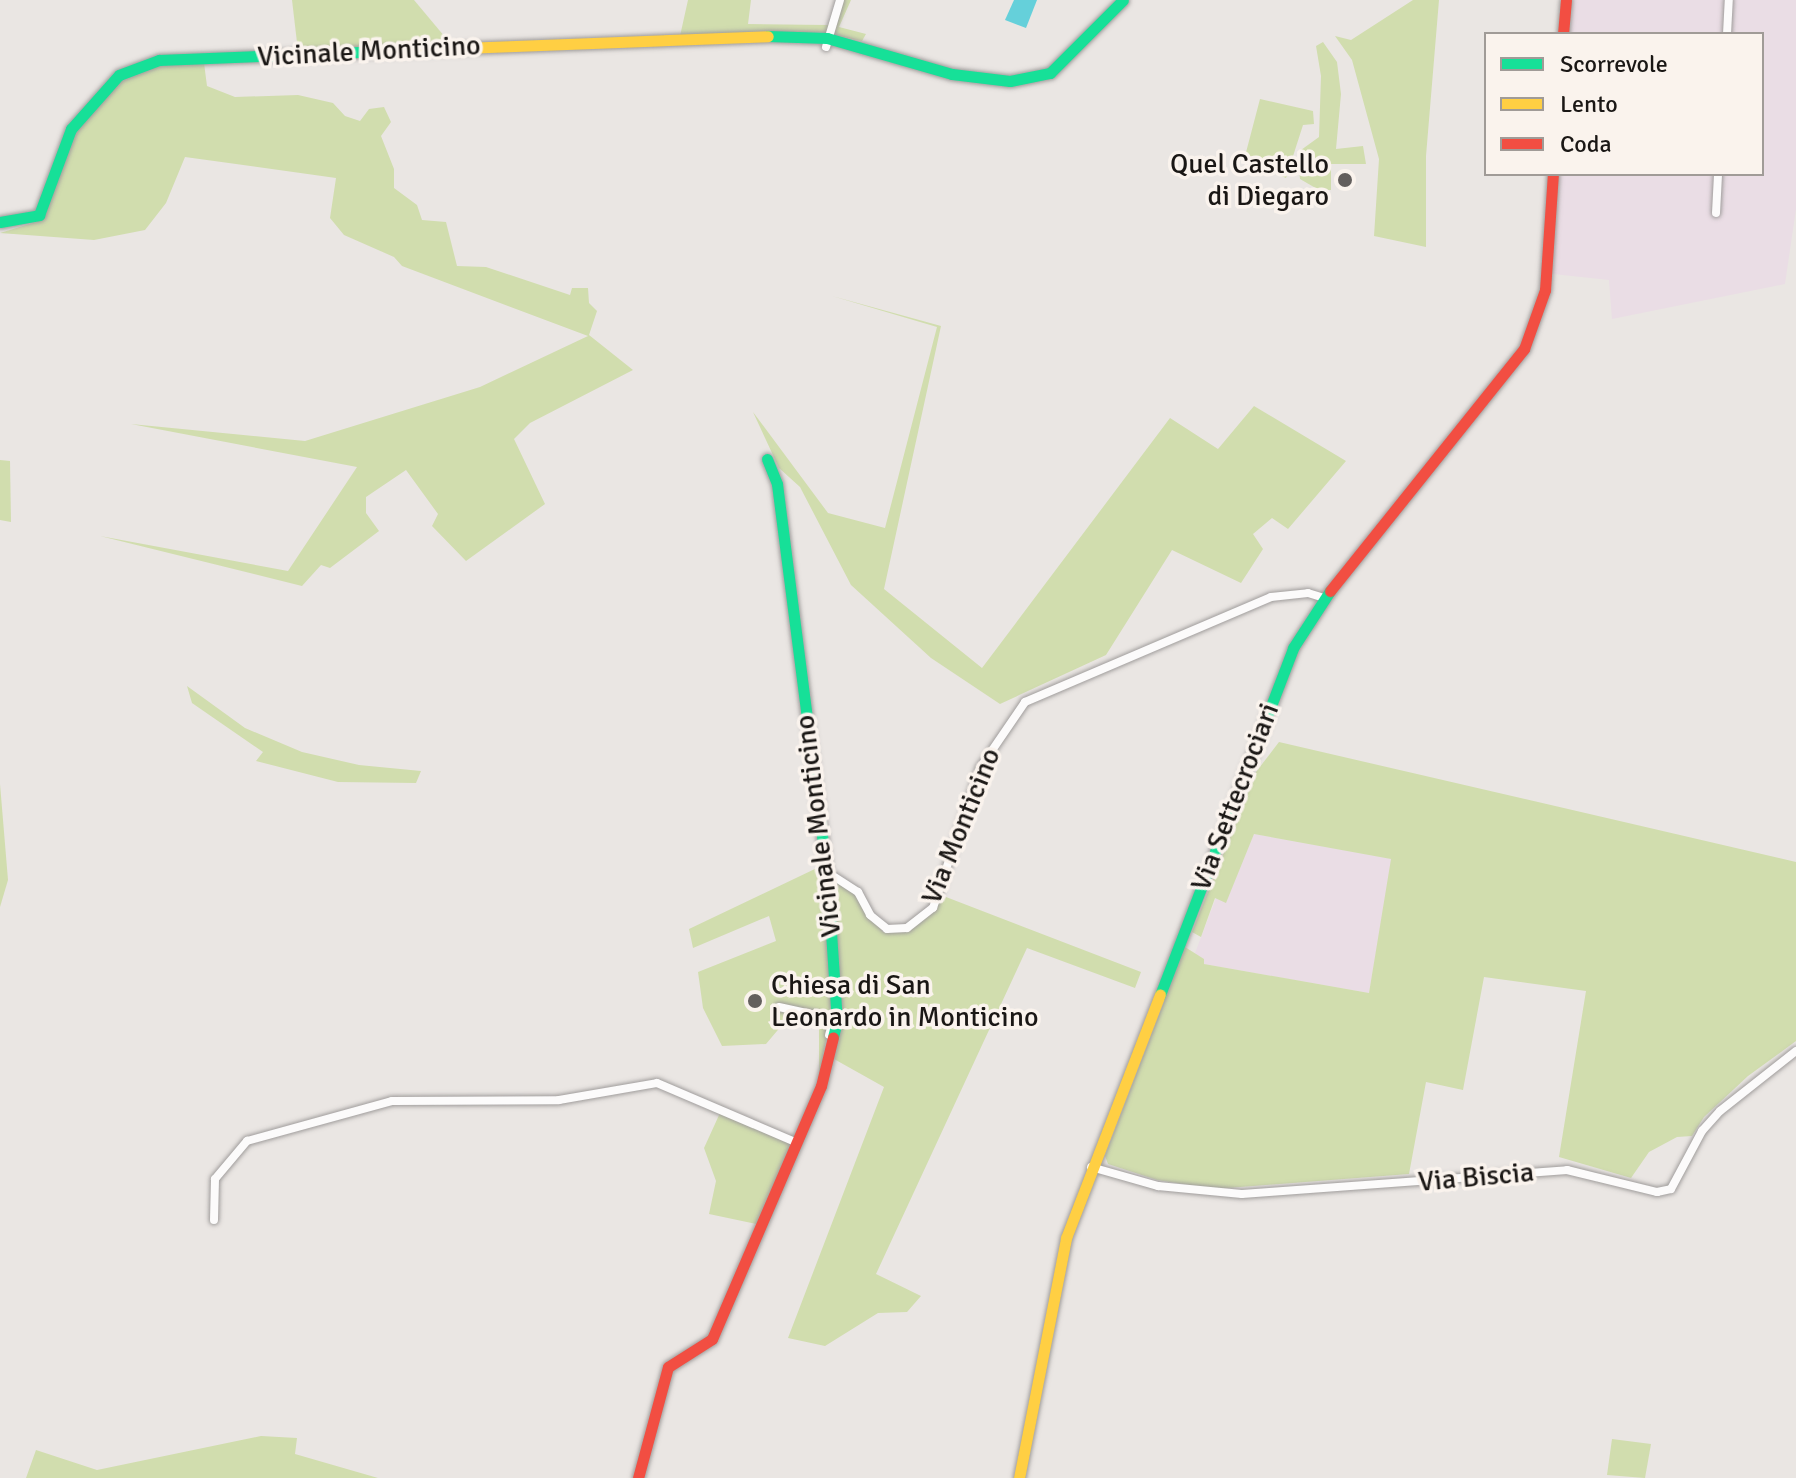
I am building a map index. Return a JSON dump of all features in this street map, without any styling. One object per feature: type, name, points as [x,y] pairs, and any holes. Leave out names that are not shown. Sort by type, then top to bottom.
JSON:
[{"type":"street","points":[[827,42],[840,0]]},
{"type":"street","name":"Vicinale Monticino","points":[[0,222],[39,215],[71,129],[87,105],[119,75],[159,60],[782,35],[827,42],[952,74],[1035,79],[1050,73],[1123,0]]},
{"type":"street","points":[[1563,32],[1566,0]]},
{"type":"street","points":[[1727,32],[1729,0]]},
{"type":"street","name":"Via Settecrociari","points":[[1019,1478],[1049,1309],[1091,1167],[1293,648],[1324,598],[1524,349],[1545,290],[1553,176]]},
{"type":"street","points":[[1716,213],[1718,176]]},
{"type":"street","name":"Vicinale Monticino","points":[[638,1478],[668,1367],[712,1339],[793,1141],[832,1057],[837,1021],[827,872],[777,484],[767,459]]},
{"type":"street","name":"Via Monticino","points":[[827,872],[858,892],[870,915],[887,929],[907,928],[933,908],[980,768],[1025,702],[1271,597],[1308,593],[1324,598]]},
{"type":"street","points":[[779,1007],[827,1020],[832,1057]]},
{"type":"street","name":"Via Biscia","points":[[1091,1167],[1158,1186],[1242,1194],[1567,1170],[1657,1192],[1671,1189],[1702,1131],[1720,1111],[1796,1051]]},
{"type":"street","points":[[214,1220],[215,1179],[247,1141],[392,1101],[559,1100],[657,1083],[793,1141]]},
{"type":"shaded area","points":[[1573,0],[1796,0],[1796,209],[1785,284],[1612,319],[1609,280],[1553,274],[1560,176],[1764,176],[1764,32],[1570,32]]},
{"type":"shaded area","points":[[1254,834],[1392,859],[1369,993],[1203,964],[1195,953],[1216,898],[1226,902]]},
{"type":"green space","points":[[292,0],[414,0],[450,43],[298,51]]},
{"type":"green space","points":[[688,0],[751,0],[748,24],[828,25],[837,0],[851,0],[839,27],[866,34],[862,41],[820,32],[680,36]]},
{"type":"green space","points":[[1413,0],[1439,0],[1426,156],[1426,247],[1374,236],[1379,159],[1352,60],[1335,36],[1351,40]]},
{"type":"green space","points":[[1323,42],[1337,62],[1341,94],[1336,149],[1363,146],[1366,164],[1331,164],[1331,190],[1319,190],[1300,179],[1299,170],[1301,150],[1319,137],[1321,76],[1316,46]]},
{"type":"green space","points":[[204,63],[207,86],[235,97],[298,95],[333,103],[345,116],[360,121],[369,109],[384,107],[391,122],[381,136],[394,169],[394,188],[417,205],[422,220],[446,222],[457,266],[486,267],[570,295],[572,288],[588,288],[589,303],[597,311],[589,335],[633,370],[530,423],[514,439],[545,504],[466,561],[432,526],[438,514],[406,470],[366,497],[366,513],[379,531],[330,568],[321,565],[302,586],[100,536],[288,571],[357,467],[131,424],[305,441],[480,387],[588,336],[402,266],[394,257],[344,235],[330,218],[336,178],[185,157],[166,203],[145,230],[94,240],[0,233],[43,220],[79,126],[93,105],[122,81],[160,66]]},
{"type":"green space","points":[[1260,99],[1313,111],[1314,124],[1303,125],[1286,178],[1244,160]]},
{"type":"green space","points":[[832,296],[941,326],[884,589],[982,668],[1170,418],[1218,449],[1254,406],[1346,461],[1288,529],[1272,518],[1253,534],[1263,549],[1241,583],[1172,550],[1106,655],[1000,704],[931,658],[851,585],[800,487],[779,468],[753,412],[828,513],[885,528],[937,327]]},
{"type":"green space","points":[[0,460],[10,461],[11,522],[0,520]]},
{"type":"green space","points":[[187,686],[245,728],[302,752],[359,765],[421,771],[416,783],[338,782],[256,761],[263,752],[192,703]]},
{"type":"green space","points":[[1279,742],[1796,862],[1796,1041],[1748,1076],[1704,1117],[1692,1136],[1677,1137],[1649,1152],[1631,1178],[1559,1157],[1586,991],[1484,977],[1463,1090],[1426,1082],[1409,1174],[1215,1189],[1157,1180],[1108,1164],[1105,1156],[1185,947],[1204,959],[1204,964],[1369,993],[1391,859],[1254,834],[1226,903],[1215,898],[1201,937],[1192,932],[1256,772]]},
{"type":"green space","points":[[0,784],[8,880],[0,907]]},
{"type":"green space","points":[[819,867],[825,893],[832,1006],[819,1080],[819,1019],[788,1018],[766,1044],[722,1046],[703,1008],[698,972],[776,941],[769,916],[693,948],[689,929]]},
{"type":"green space","points":[[830,878],[854,894],[883,932],[908,932],[946,897],[1141,972],[1135,988],[1027,948],[876,1274],[921,1296],[907,1312],[878,1313],[825,1346],[788,1338],[884,1087],[834,1059],[840,986]]},
{"type":"green space","points":[[720,1113],[794,1138],[761,1225],[709,1214],[716,1181],[704,1148]]},
{"type":"green space","points":[[261,1436],[297,1438],[295,1454],[378,1478],[26,1478],[36,1450],[97,1470]]},
{"type":"green space","points":[[1612,1439],[1651,1444],[1645,1478],[1607,1475]]},
{"type":"water","points":[[1014,0],[1037,0],[1026,28],[1005,20]]},
{"type":"traffic: fast","points":[[768,36],[827,38],[952,74],[1010,81],[1050,73],[1123,0]]},
{"type":"traffic: fast","points":[[0,222],[39,215],[71,129],[119,75],[159,60],[385,51]]},
{"type":"traffic: fast","points":[[767,459],[777,484],[827,872],[837,1021],[833,1037]]},
{"type":"traffic: fast","points":[[1160,995],[1293,648],[1330,591]]},
{"type":"traffic: slow","points":[[385,51],[768,36]]},
{"type":"traffic: slow","points":[[1019,1478],[1066,1238],[1160,995]]},
{"type":"traffic: jam","points":[[1563,32],[1566,0]]},
{"type":"traffic: jam","points":[[1330,591],[1524,349],[1545,290],[1553,176]]},
{"type":"traffic: jam","points":[[638,1478],[668,1367],[712,1339],[821,1086],[833,1037]]},
{"type":"place","name":"Quel Castello di Diegaro","points":[[1345,180]]},
{"type":"place","name":"Chiesa di San Leonardo in Monticino","points":[[755,1001]]}]
